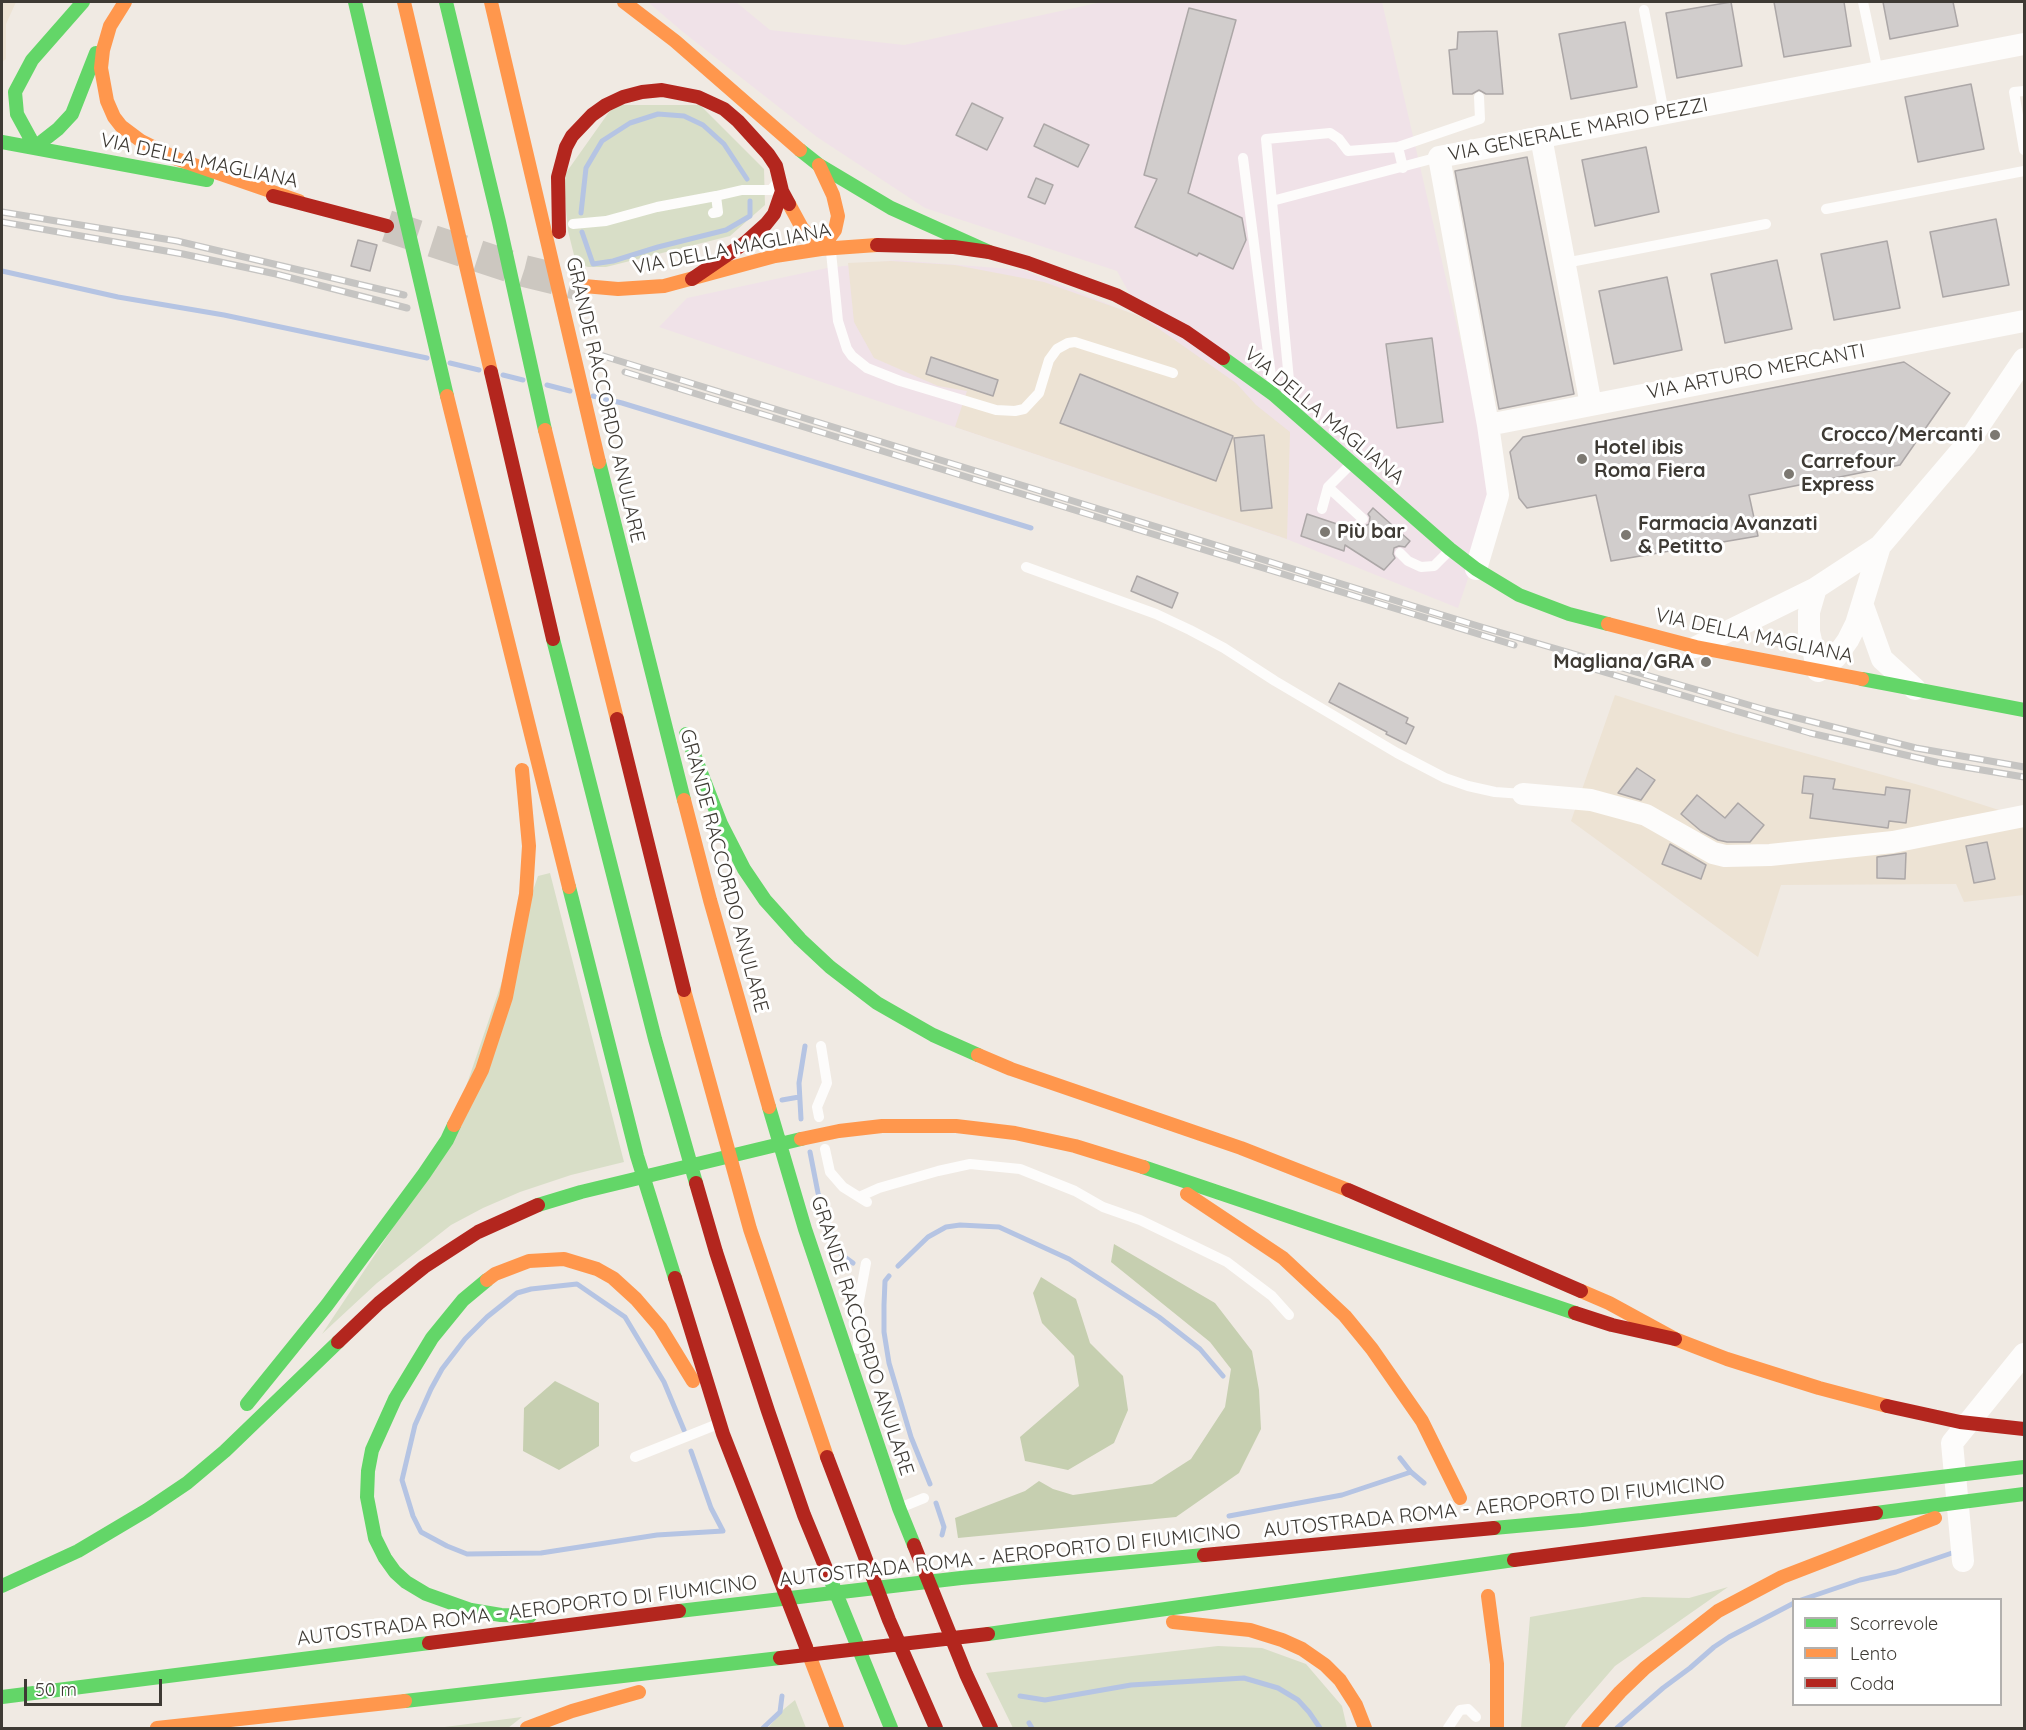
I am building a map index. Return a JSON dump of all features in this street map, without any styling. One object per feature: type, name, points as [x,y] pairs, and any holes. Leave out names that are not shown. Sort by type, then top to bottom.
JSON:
[{"type":"main road","points":[[82,2],[32,60],[18,86],[14,99],[17,114],[34,147],[58,129],[72,114],[92,63],[124,2]]},
{"type":"main road","points":[[356,2],[390,158],[462,462],[637,1156],[721,1429],[796,1628],[837,1728]]},
{"type":"main road","points":[[404,2],[558,658],[655,1039],[745,1344],[804,1515],[891,1728]]},
{"type":"main road","points":[[446,2],[499,222],[540,409],[692,1024],[750,1228],[827,1457],[890,1620],[936,1728]]},
{"type":"main road","name":"GRANDE RACCORDO ANULARE","points":[[491,2],[565,324],[626,574],[733,986],[805,1229],[899,1508],[966,1674],[991,1728]]},
{"type":"main road","points":[[624,2],[675,41],[794,146],[819,165],[891,208],[989,252]]},
{"type":"main road","points":[[343,10],[390,158]]},
{"type":"main road","points":[[110,26],[103,50],[102,76],[106,101],[121,126],[141,141],[177,159],[299,201]]},
{"type":"main road","points":[[6,75],[32,60]]},
{"type":"main road","points":[[565,324],[557,210],[561,161],[572,136],[585,121],[606,105],[623,97],[662,90],[686,93],[710,101],[724,109],[760,144],[776,166],[781,185],[802,228],[826,249],[835,230],[838,216],[833,195],[819,165]]},
{"type":"main road","name":"VIA DELLA MAGLIANA","points":[[2,142],[185,176],[299,201],[387,226]]},
{"type":"main road","points":[[692,279],[746,242],[766,224],[774,214],[781,185]]},
{"type":"main road","name":"VIA DELLA MAGLIANA","points":[[584,285],[627,289],[664,286],[761,260],[826,249],[912,245],[954,247],[989,252],[1082,282],[1142,308],[1186,332],[1273,394],[1450,549],[1476,569],[1519,595],[1569,614],[1696,646],[2025,710]]},
{"type":"main road","points":[[462,462],[477,554],[514,723]]},
{"type":"main road","points":[[626,574],[675,704]]},
{"type":"main road","points":[[683,725],[721,824],[756,888],[814,953],[862,992],[895,1014],[957,1047],[995,1063],[1241,1148],[1377,1202],[1616,1307],[1675,1339]]},
{"type":"main road","points":[[237,1416],[327,1305],[424,1174],[447,1140],[482,1071],[506,996],[526,894],[529,861],[528,830],[520,753]]},
{"type":"main road","points":[[2,1586],[78,1551],[153,1506],[199,1474],[365,1315],[424,1267],[467,1238],[535,1206],[581,1192],[802,1138],[854,1129],[900,1125],[956,1126],[1016,1133],[1075,1146],[1181,1178],[1575,1313],[1675,1339],[1745,1365],[1818,1388],[1928,1416],[2025,1429]]},
{"type":"main road","points":[[1075,1146],[1124,1164],[1188,1195],[1258,1240],[1316,1286],[1361,1335],[1404,1394],[1431,1438],[1460,1498]]},
{"type":"main road","points":[[721,1429],[660,1327],[624,1287],[597,1269],[579,1262],[555,1258],[529,1261],[503,1270],[477,1287],[451,1312],[420,1355],[376,1438],[368,1471],[368,1514],[380,1549],[400,1577],[426,1594],[465,1609],[493,1614],[533,1616],[751,1602]]},
{"type":"main road","name":"AUTOSTRADA ROMA - AEROPORTO DI FIUMICINO","points":[[2,1697],[751,1602],[961,1578],[1570,1521],[2025,1467]]},
{"type":"main road","points":[[78,1551],[175,1474]]},
{"type":"main road","points":[[157,1728],[987,1634],[1587,1550],[2025,1494]]},
{"type":"main road","points":[[1588,1728],[1639,1674],[1676,1641],[1718,1611],[1782,1577],[1988,1498]]},
{"type":"main road","points":[[1488,1596],[1497,1664],[1497,1728]]},
{"type":"main road","points":[[1066,1624],[1163,1622],[1203,1624],[1250,1630],[1275,1637],[1308,1653],[1336,1675],[1350,1692],[1365,1728]]},
{"type":"main road","points":[[676,1683],[775,1659]]},
{"type":"main road","points":[[966,1674],[998,1728]]},
{"type":"main road","points":[[526,1728],[572,1711],[654,1689]]},
{"type":"street","name":"VIA GENERALE MARIO PEZZI","points":[[1476,569],[1498,495],[1488,425],[1439,157],[2025,44]]},
{"type":"street","points":[[1541,137],[1591,405]]},
{"type":"street","name":"VIA ARTURO MERCANTI","points":[[1488,425],[2025,321]]},
{"type":"street","points":[[1696,646],[1816,588],[1880,546],[1966,445],[2025,359]]},
{"type":"street","points":[[1816,588],[1809,612],[1809,632],[1818,671],[1836,657],[1848,640],[1863,606],[1880,546]]},
{"type":"street","points":[[1863,606],[1882,659],[1915,689]]},
{"type":"street","points":[[1809,632],[1831,639],[1848,640]]},
{"type":"street","points":[[1523,794],[1591,800],[1646,815],[1713,854],[1725,856],[1770,855],[1893,842],[2025,816]]},
{"type":"street","points":[[1964,1560],[1952,1443],[2025,1354]]},
{"type":"lane","points":[[1863,2],[1878,72]]},
{"type":"lane","points":[[1644,10],[1664,113]]},
{"type":"lane","points":[[2025,91],[2014,92],[2025,150]]},
{"type":"lane","points":[[1292,410],[1266,139],[1330,133],[1339,139],[1348,151],[1398,147],[1480,119],[1479,97]]},
{"type":"lane","points":[[1398,147],[1403,168]]},
{"type":"lane","points":[[1272,201],[1439,157]]},
{"type":"lane","points":[[1243,158],[1273,394]]},
{"type":"lane","points":[[1826,209],[2025,171]]},
{"type":"lane","points":[[573,224],[606,221],[657,207],[742,190],[771,190],[781,185]]},
{"type":"lane","points":[[713,213],[718,212],[716,196]]},
{"type":"lane","points":[[1565,263],[1766,224]]},
{"type":"lane","points":[[826,249],[838,321],[847,349],[867,368],[900,381],[996,410],[1024,409],[1039,393],[1049,360],[1057,349],[1075,342],[1173,373]]},
{"type":"lane","points":[[1322,509],[1328,487],[1351,464]]},
{"type":"lane","points":[[1328,487],[1364,519]]},
{"type":"lane","points":[[1400,553],[1408,561],[1421,567],[1434,566],[1450,549]]},
{"type":"lane","points":[[1026,567],[1156,614],[1190,630],[1224,648],[1387,747],[1445,778],[1495,792],[1523,794]]},
{"type":"lane","points":[[819,1117],[817,1107],[827,1083],[821,1046]]},
{"type":"lane","points":[[825,1149],[830,1172],[843,1187],[863,1199],[879,1188],[970,1164],[1020,1169],[1075,1191],[1104,1207],[1140,1220],[1227,1262],[1272,1296],[1289,1315]]},
{"type":"lane","points":[[858,1390],[858,1306],[866,1263]]},
{"type":"lane","points":[[634,1457],[687,1437],[721,1429]]},
{"type":"lane","points":[[899,1508],[924,1498]]},
{"type":"lane","points":[[1448,1728],[1460,1710],[1467,1709],[1476,1717]]},
{"type":"shaded area","points":[[2,2],[16,2],[6,24],[6,59],[2,62]]},
{"type":"shaded area","points":[[648,2],[736,2],[770,30],[904,45],[1102,2],[1382,2],[1496,495],[1458,608],[1289,540],[659,327],[687,298],[827,268],[896,260],[1023,270],[1143,318],[1117,271],[925,208],[817,137]]},
{"type":"shaded area","points":[[891,261],[955,265],[1044,282],[1142,317],[1236,383],[1256,405],[1290,432],[1287,539],[955,427],[967,391],[938,386],[874,358],[854,322],[848,263]]},
{"type":"shaded area","points":[[1615,695],[1733,733],[1933,789],[2024,818],[2024,895],[1964,902],[1956,884],[1781,885],[1758,957],[1571,821]]},
{"type":"green space","points":[[614,105],[700,105],[764,169],[765,205],[730,236],[606,267],[588,267],[576,263],[568,231],[563,177]]},
{"type":"green space","points":[[550,873],[624,1162],[571,1175],[520,1192],[451,1225],[377,1283],[322,1334],[444,1151],[538,876]]},
{"type":"green space","points":[[1114,1244],[1215,1303],[1252,1351],[1259,1390],[1261,1429],[1239,1473],[1176,1517],[958,1538],[955,1518],[1025,1491],[1039,1481],[1053,1489],[1073,1495],[1152,1484],[1191,1459],[1225,1407],[1231,1369],[1210,1342],[1111,1262]]},
{"type":"green space","points":[[1041,1277],[1076,1299],[1090,1343],[1123,1376],[1128,1410],[1114,1443],[1068,1470],[1025,1461],[1020,1437],[1079,1386],[1074,1356],[1042,1323],[1033,1293]]},
{"type":"green space","points":[[555,1381],[599,1403],[599,1446],[559,1470],[523,1451],[524,1408]]},
{"type":"green space","points":[[1728,1587],[1615,1666],[1564,1728],[1521,1728],[1530,1617],[1643,1597],[1689,1598]]},
{"type":"green space","points":[[1218,1646],[1262,1648],[1306,1664],[1342,1706],[1347,1728],[1013,1728],[986,1673]]},
{"type":"green space","points":[[795,1700],[806,1728],[768,1728],[784,1709]]},
{"type":"green space","points":[[522,1717],[508,1728],[437,1728]]},
{"type":"building","points":[[1731,2],[1742,66],[1677,78],[1666,13]]},
{"type":"building","points":[[1774,2],[1844,2],[1851,46],[1784,57]]},
{"type":"building","points":[[1883,2],[1953,2],[1958,26],[1890,39]]},
{"type":"building","points":[[1189,8],[1236,20],[1188,193],[1242,218],[1246,240],[1233,269],[1199,253],[1197,256],[1135,227],[1157,179],[1144,175]]},
{"type":"building","points":[[1625,22],[1637,87],[1571,99],[1559,34]]},
{"type":"building","points":[[1497,31],[1503,94],[1486,94],[1479,90],[1472,94],[1453,94],[1449,50],[1457,49],[1458,32]]},
{"type":"building","points":[[1971,84],[1984,149],[1918,162],[1905,97]]},
{"type":"building","points":[[972,103],[1003,118],[987,150],[956,135]]},
{"type":"building","points":[[1044,124],[1089,145],[1078,167],[1034,146]]},
{"type":"building","points":[[1646,147],[1659,212],[1595,226],[1582,160]]},
{"type":"building","points":[[1527,157],[1574,394],[1499,409],[1455,171]]},
{"type":"building","points":[[1036,178],[1053,185],[1045,204],[1028,197]]},
{"type":"building","points":[[1996,219],[2009,285],[1943,297],[1930,232]]},
{"type":"building","points":[[358,240],[377,245],[370,271],[351,266]]},
{"type":"building","points":[[1887,241],[1900,308],[1834,320],[1821,254]]},
{"type":"building","points":[[1777,260],[1792,329],[1725,343],[1711,274]]},
{"type":"building","points":[[1667,277],[1682,350],[1614,364],[1599,291]]},
{"type":"building","points":[[1432,338],[1443,422],[1397,428],[1386,344]]},
{"type":"building","points":[[931,357],[998,380],[993,396],[926,374]]},
{"type":"building","points":[[1904,362],[1950,393],[1900,465],[1749,495],[1758,536],[1611,561],[1596,495],[1527,508],[1519,498],[1510,452],[1523,437]]},
{"type":"building","points":[[1080,374],[1233,436],[1216,481],[1060,423]]},
{"type":"building","points":[[1264,435],[1272,508],[1241,511],[1234,438]]},
{"type":"building","points":[[1373,508],[1410,541],[1405,547],[1394,548],[1395,558],[1384,570],[1345,545],[1344,551],[1301,536],[1307,514],[1355,530],[1359,525],[1369,524],[1368,514]]},
{"type":"building","points":[[1137,576],[1178,593],[1172,608],[1131,591]]},
{"type":"building","points":[[1339,683],[1408,718],[1406,723],[1414,727],[1406,744],[1329,702]]},
{"type":"building","points":[[1637,768],[1655,780],[1641,800],[1618,793]]},
{"type":"building","points":[[1804,776],[1835,779],[1833,789],[1885,795],[1886,787],[1910,790],[1906,823],[1889,821],[1888,828],[1810,818],[1813,794],[1802,793]]},
{"type":"building","points":[[1697,795],[1725,818],[1738,803],[1764,825],[1750,842],[1718,840],[1701,831],[1681,814]]},
{"type":"building","points":[[1987,842],[1995,879],[1974,883],[1966,846]]},
{"type":"building","points":[[1670,844],[1706,865],[1701,879],[1662,864]]},
{"type":"building","points":[[1906,853],[1905,879],[1877,878],[1877,857]]},
{"type":"waterway","points":[[581,213],[586,168],[602,141],[630,123],[658,114],[684,116],[703,125],[724,144],[747,179]]},
{"type":"waterway","points":[[582,232],[593,264],[613,261],[726,230],[750,216],[750,201]]},
{"type":"waterway","points":[[2,271],[118,297],[224,315],[427,358]]},
{"type":"waterway","points":[[450,363],[479,370]]},
{"type":"waterway","points":[[503,375],[523,380]]},
{"type":"waterway","points":[[547,385],[570,391]]},
{"type":"waterway","points":[[593,396],[1031,528]]},
{"type":"waterway","points":[[801,1119],[799,1083],[805,1046]]},
{"type":"waterway","points":[[782,1100],[799,1097]]},
{"type":"waterway","points":[[810,1152],[818,1193],[837,1247],[842,1255],[853,1263]]},
{"type":"waterway","points":[[898,1266],[928,1237],[946,1227],[960,1225],[999,1227],[1069,1259],[1159,1317],[1200,1349],[1223,1376]]},
{"type":"waterway","points":[[889,1276],[885,1281],[884,1305],[884,1332],[889,1363],[911,1437],[930,1484]]},
{"type":"waterway","points":[[684,1430],[664,1382],[625,1317],[577,1284],[531,1289],[517,1293],[487,1317],[465,1339],[442,1369],[415,1425],[402,1480],[413,1516],[421,1532],[447,1546],[467,1554],[541,1553],[657,1535],[723,1531],[711,1508],[691,1451]]},
{"type":"waterway","points":[[1400,1458],[1424,1483]]},
{"type":"waterway","points":[[1229,1516],[1342,1495],[1411,1472]]},
{"type":"waterway","points":[[936,1503],[944,1527],[942,1535]]},
{"type":"waterway","points":[[1807,1598],[1952,1553]]},
{"type":"waterway","points":[[1617,1728],[1714,1647],[1792,1604]]},
{"type":"waterway","points":[[1020,1696],[1045,1700],[1131,1685],[1244,1678],[1278,1688],[1298,1700],[1320,1728]]},
{"type":"waterway","points":[[763,1728],[780,1712],[782,1696]]},
{"type":"waterway","points":[[1029,1723],[1032,1728]]},
{"type":"tunnel","points":[[387,226],[524,271],[577,284]]},
{"type":"railway","points":[[2,212],[177,241],[404,295]]},
{"type":"railway","points":[[2,222],[183,254],[276,274],[407,308]]},
{"type":"railway","points":[[600,355],[1478,626],[1766,710],[1916,748],[2024,767]]},
{"type":"railway","points":[[625,372],[1514,645]]},
{"type":"railway","points":[[1560,659],[1810,733],[1940,763],[2024,777]]},
{"type":"traffic: fast","points":[[83,2],[32,60],[15,92],[17,114],[35,147],[58,129],[72,114],[96,53]]},
{"type":"traffic: fast","points":[[355,2],[447,396]]},
{"type":"traffic: fast","points":[[446,2],[499,222],[545,430]]},
{"type":"traffic: fast","points":[[2,142],[207,180]]},
{"type":"traffic: fast","points":[[800,150],[819,165],[891,208],[989,252]]},
{"type":"traffic: fast","points":[[1223,358],[1273,394],[1450,549],[1476,569],[1519,595],[1569,614],[1608,624]]},
{"type":"traffic: fast","points":[[599,462],[684,800]]},
{"type":"traffic: fast","points":[[553,639],[655,1039],[696,1183]]},
{"type":"traffic: fast","points":[[1862,679],[2024,710]]},
{"type":"traffic: fast","points":[[686,734],[721,824],[744,869],[765,900],[800,939],[830,967],[877,1003],[933,1035],[978,1055]]},
{"type":"traffic: fast","points":[[569,887],[637,1156],[675,1278]]},
{"type":"traffic: fast","points":[[769,1107],[805,1229],[899,1508],[914,1545]]},
{"type":"traffic: fast","points":[[247,1404],[327,1305],[424,1174],[447,1140],[454,1125]]},
{"type":"traffic: fast","points":[[538,1205],[581,1192],[801,1139]]},
{"type":"traffic: fast","points":[[1143,1167],[1575,1313]]},
{"type":"traffic: fast","points":[[487,1280],[463,1300],[432,1338],[395,1399],[372,1450],[367,1497],[375,1538],[385,1558],[406,1582],[426,1594],[471,1610],[501,1615],[530,1616]]},
{"type":"traffic: fast","points":[[2,1586],[78,1551],[187,1483],[225,1451],[338,1342]]},
{"type":"traffic: fast","points":[[1494,1528],[1582,1520],[2024,1467]]},
{"type":"traffic: fast","points":[[1876,1513],[2024,1494]]},
{"type":"traffic: fast","points":[[679,1611],[961,1578],[1204,1555]]},
{"type":"traffic: fast","points":[[988,1634],[1514,1560]]},
{"type":"traffic: fast","points":[[827,1571],[891,1728]]},
{"type":"traffic: fast","points":[[2,1697],[429,1643]]},
{"type":"traffic: fast","points":[[405,1701],[780,1658]]},
{"type":"traffic: slow","points":[[125,2],[110,26],[103,50],[101,68],[107,101],[121,126],[141,141],[177,159],[299,201]]},
{"type":"traffic: slow","points":[[404,2],[491,372]]},
{"type":"traffic: slow","points":[[491,2],[599,462]]},
{"type":"traffic: slow","points":[[624,2],[675,41],[800,150]]},
{"type":"traffic: slow","points":[[789,204],[802,228],[821,249],[835,230],[838,216],[833,195],[819,165]]},
{"type":"traffic: slow","points":[[584,286],[618,289],[664,286],[775,256],[821,249],[877,245]]},
{"type":"traffic: slow","points":[[447,396],[569,887]]},
{"type":"traffic: slow","points":[[545,430],[617,719]]},
{"type":"traffic: slow","points":[[1608,624],[1696,647],[1862,679]]},
{"type":"traffic: slow","points":[[454,1125],[482,1070],[506,997],[526,894],[529,846],[522,770]]},
{"type":"traffic: slow","points":[[684,800],[769,1107]]},
{"type":"traffic: slow","points":[[684,990],[750,1229],[827,1457]]},
{"type":"traffic: slow","points":[[978,1055],[1011,1069],[1241,1148],[1348,1190]]},
{"type":"traffic: slow","points":[[801,1139],[839,1131],[882,1126],[956,1126],[1015,1133],[1075,1146],[1143,1167]]},
{"type":"traffic: slow","points":[[1187,1194],[1283,1258],[1345,1316],[1372,1349],[1422,1421],[1460,1498]]},
{"type":"traffic: slow","points":[[487,1280],[495,1274],[529,1261],[564,1259],[597,1269],[613,1278],[636,1299],[660,1327],[693,1381]]},
{"type":"traffic: slow","points":[[1581,1291],[1609,1303],[1675,1339],[1727,1359],[1819,1388],[1887,1406]]},
{"type":"traffic: slow","points":[[1588,1728],[1645,1668],[1718,1611],[1782,1577],[1935,1518]]},
{"type":"traffic: slow","points":[[1488,1596],[1497,1664],[1497,1728]]},
{"type":"traffic: slow","points":[[1173,1622],[1250,1630],[1302,1649],[1325,1665],[1340,1680],[1356,1705],[1365,1728]]},
{"type":"traffic: slow","points":[[806,1647],[837,1728]]},
{"type":"traffic: slow","points":[[527,1728],[572,1711],[639,1692]]},
{"type":"traffic: slow","points":[[157,1728],[405,1701]]},
{"type":"traffic: jam","points":[[559,232],[558,177],[566,147],[572,136],[592,115],[606,105],[642,92],[662,90],[698,97],[724,109],[768,154],[776,166],[782,191],[789,204]]},
{"type":"traffic: jam","points":[[692,279],[746,242],[766,224],[774,214],[782,191]]},
{"type":"traffic: jam","points":[[273,196],[387,226]]},
{"type":"traffic: jam","points":[[877,245],[954,247],[989,252],[1028,263],[1116,295],[1186,332],[1223,358]]},
{"type":"traffic: jam","points":[[491,372],[553,639]]},
{"type":"traffic: jam","points":[[617,719],[684,990]]},
{"type":"traffic: jam","points":[[696,1183],[768,1411],[804,1515],[827,1571]]},
{"type":"traffic: jam","points":[[1348,1190],[1581,1291]]},
{"type":"traffic: jam","points":[[338,1342],[379,1303],[424,1267],[478,1232],[538,1205]]},
{"type":"traffic: jam","points":[[675,1278],[723,1434],[806,1647]]},
{"type":"traffic: jam","points":[[1575,1313],[1612,1325],[1675,1339]]},
{"type":"traffic: jam","points":[[1887,1406],[1960,1422],[2024,1429]]},
{"type":"traffic: jam","points":[[827,1457],[889,1620],[936,1728]]},
{"type":"traffic: jam","points":[[1514,1560],[1876,1513]]},
{"type":"traffic: jam","points":[[1204,1555],[1494,1528]]},
{"type":"traffic: jam","points":[[914,1545],[966,1674],[991,1728]]},
{"type":"traffic: jam","points":[[429,1643],[679,1611]]},
{"type":"traffic: jam","points":[[780,1658],[988,1634]]},
{"type":"place","name":"Crocco/Mercanti","points":[[1995,435]]},
{"type":"place","name":"Hotel ibis Roma Fiera","points":[[1582,459]]},
{"type":"place","name":"Carrefour Express","points":[[1789,474]]},
{"type":"place","name":"Più bar","points":[[1325,532]]},
{"type":"place","name":"Farmacia Avanzati & Petitto","points":[[1626,535]]},
{"type":"place","name":"Magliana/GRA","points":[[1706,662]]}]
